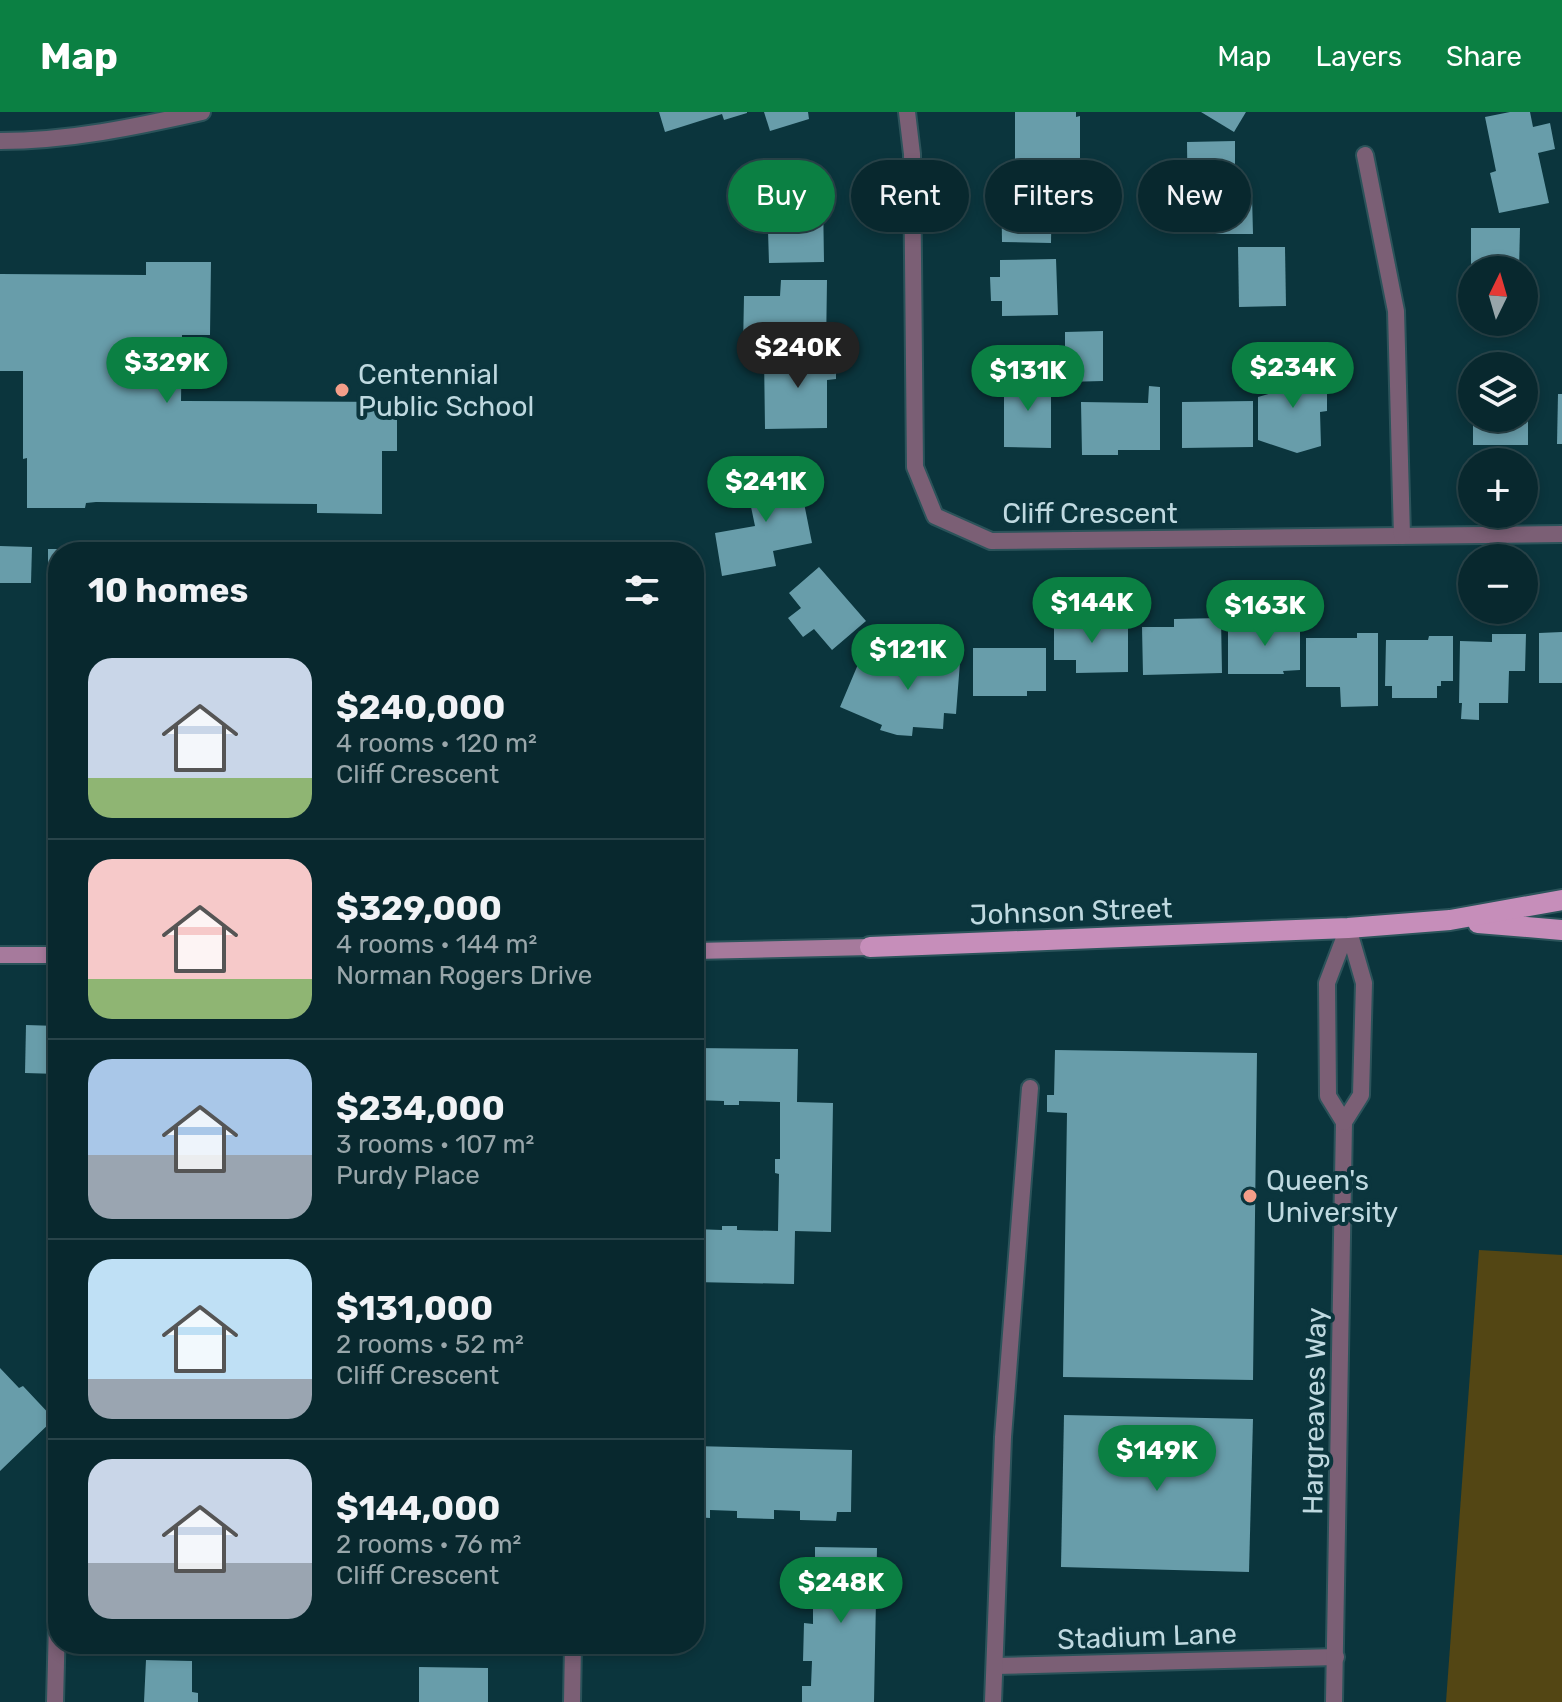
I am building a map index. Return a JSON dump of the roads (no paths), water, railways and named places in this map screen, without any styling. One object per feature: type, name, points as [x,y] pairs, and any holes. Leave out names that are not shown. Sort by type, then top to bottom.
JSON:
[{"type":"main road","name":"Johnson Street","points":[[704,951],[1348,928],[1450,920],[1562,900]]},
{"type":"main road","name":"Johnson Street","points":[[1450,920],[1562,930]]},
{"type":"main road","points":[[0,955],[48,955]]},
{"type":"street","points":[[0,141],[45,141],[202,112]]},
{"type":"street","name":"Cliff Crescent","points":[[907,112],[912,154],[915,467],[935,516],[991,541],[1562,534]]},
{"type":"street","points":[[1365,155],[1396,311],[1402,536]]},
{"type":"street","name":"Hargreaves Way","points":[[1344,1122],[1328,1096],[1327,983],[1348,928]]},
{"type":"street","name":"Hargreaves Way","points":[[1334,1702],[1344,1122],[1361,1095],[1364,983],[1348,928]]},
{"type":"street","points":[[993,1702],[1003,1437],[1030,1088]]},
{"type":"street","points":[[55,1702],[56,1654]]},
{"type":"street","points":[[572,1702],[573,1654]]},
{"type":"street","name":"Stadium Lane","points":[[995,1666],[1336,1657]]},
{"type":"place","name":"Centennial Public School","points":[[342,390]]},
{"type":"place","name":"Queen's University","points":[[1250,1196]]}]
